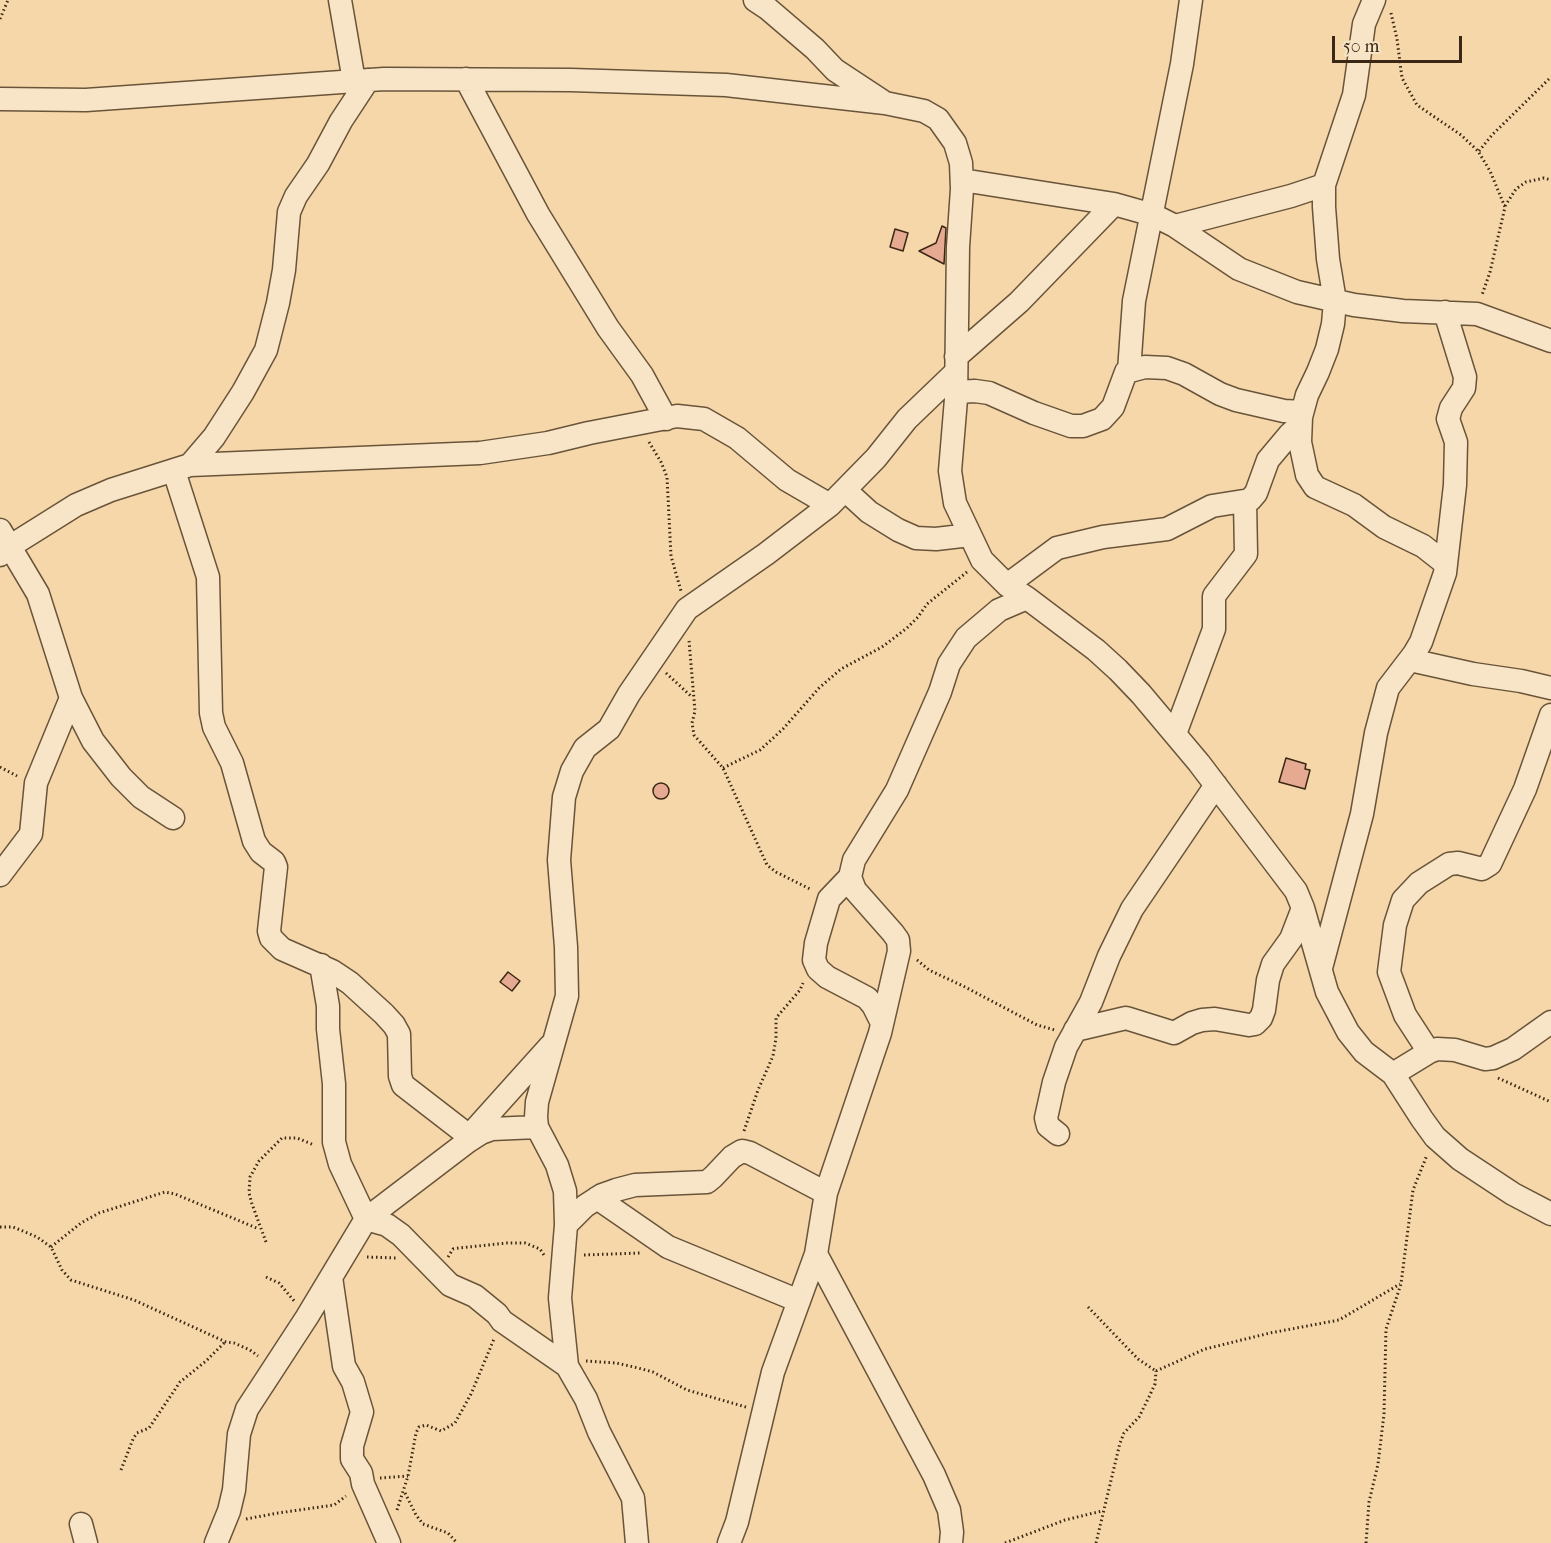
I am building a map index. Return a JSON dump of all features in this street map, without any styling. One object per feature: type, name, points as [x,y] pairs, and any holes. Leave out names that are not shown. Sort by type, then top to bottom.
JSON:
[{"type":"street","points":[[182,468],[214,437],[243,392],[266,350],[284,270],[289,212],[296,196],[318,164],[361,81],[340,0]]},
{"type":"street","points":[[755,0],[815,49],[835,70],[885,103]]},
{"type":"street","points":[[1129,371],[1134,301],[1182,64],[1191,0]]},
{"type":"street","points":[[1382,4],[1364,24],[1354,94],[1324,185],[1328,259],[1335,301],[1333,324],[1327,349],[1307,394],[1301,418],[1300,442],[1308,476],[1315,487],[1354,505],[1384,527],[1423,546],[1446,564]]},
{"type":"street","points":[[466,79],[538,214],[608,328],[642,375],[666,419]]},
{"type":"street","points":[[0,99],[86,100],[361,81],[571,80],[726,85],[885,103],[924,111],[938,119],[955,143],[961,163],[962,180],[956,374],[950,471],[955,503],[982,560],[1007,585],[1028,598],[1096,650],[1118,670],[1175,734],[1216,785],[1296,891],[1327,992],[1355,1043],[1393,1074],[1435,1137],[1513,1194],[1551,1214]]},
{"type":"street","points":[[962,180],[1113,204],[1153,215],[1175,226],[1239,269],[1297,292],[1335,301],[1403,311],[1477,314],[1543,336],[1551,341]]},
{"type":"street","points":[[1175,226],[1291,196],[1324,185]]},
{"type":"street","points":[[637,1543],[633,1498],[567,1363],[560,1298],[566,1225],[565,1191],[557,1165],[537,1127],[536,1117],[537,1102],[567,996],[566,947],[559,860],[564,797],[572,771],[585,748],[609,729],[651,660],[687,609],[766,554],[837,498],[876,458],[907,419],[956,374],[1019,302],[1113,204]]},
{"type":"street","points":[[1320,970],[1362,814],[1376,733],[1388,687],[1421,642],[1446,564],[1455,477],[1455,437],[1448,419],[1451,408],[1464,388],[1465,377],[1445,312]]},
{"type":"street","points":[[956,374],[975,391],[989,393],[1071,426],[1083,426],[1102,419],[1113,407],[1123,377],[1129,371],[1145,367],[1167,368],[1236,400],[1284,411],[1301,418]]},
{"type":"street","points":[[173,818],[141,797],[121,777],[93,741],[71,698],[38,594],[3,544],[76,505],[111,490],[182,468],[480,453],[549,443],[677,416],[704,419],[737,438],[787,480],[869,512],[916,538],[936,539],[970,535]]},
{"type":"street","points":[[1007,585],[1057,548],[1103,537],[1167,529],[1212,506],[1250,500],[1256,494],[1268,460],[1301,418]]},
{"type":"street","points":[[182,468],[208,577],[211,713],[214,727],[232,763],[254,841],[276,867],[269,931],[271,938],[282,949],[321,964],[350,983],[384,1014],[397,1029],[400,1041],[400,1076],[403,1085],[468,1139]]},
{"type":"street","points":[[1175,734],[1214,629],[1214,596],[1246,554],[1245,501]]},
{"type":"street","points":[[882,1023],[873,1005],[867,999],[827,977],[818,969],[814,960],[829,899],[850,877],[854,860],[897,790],[912,759],[949,664],[966,638],[999,610],[1028,598]]},
{"type":"street","points":[[1410,660],[1551,688]]},
{"type":"street","points":[[0,874],[31,834],[36,783],[71,698]]},
{"type":"street","points":[[1429,1052],[1405,1015],[1389,972],[1395,924],[1403,900],[1419,883],[1449,864],[1458,863],[1482,869],[1490,864],[1525,789],[1551,715]]},
{"type":"street","points":[[1058,1134],[1048,1126],[1046,1118],[1066,1047],[1091,1002],[1108,956],[1132,909],[1216,785]]},
{"type":"street","points":[[729,1543],[737,1521],[773,1372],[816,1254],[826,1193],[864,1084],[882,1023],[899,945],[893,933],[855,890],[850,877]]},
{"type":"street","points":[[1075,1030],[1126,1018],[1174,1033],[1202,1020],[1215,1019],[1255,1024],[1261,1018],[1264,1010],[1268,980],[1273,964],[1291,939],[1303,908]]},
{"type":"street","points":[[321,964],[328,1006],[334,1142],[340,1164],[366,1219],[387,1225],[401,1235],[450,1285],[475,1296],[502,1321],[567,1363]]},
{"type":"street","points":[[1393,1074],[1429,1052],[1445,1049],[1485,1059],[1493,1058],[1513,1049],[1551,1022]]},
{"type":"street","points":[[220,1534],[234,1490],[239,1434],[243,1418],[366,1219],[468,1139],[556,1039]]},
{"type":"street","points":[[468,1139],[492,1129],[537,1127]]},
{"type":"street","points":[[566,1225],[585,1206],[616,1190],[635,1185],[707,1182],[732,1157],[742,1151],[826,1193]]},
{"type":"street","points":[[597,1198],[668,1247],[799,1301]]},
{"type":"street","points":[[816,1254],[934,1474],[949,1510],[951,1543]]},
{"type":"street","points":[[331,1277],[344,1366],[353,1382],[362,1412],[352,1446],[352,1459],[361,1473],[363,1484],[389,1543]]},
{"type":"path","points":[[0,19],[8,0]]},
{"type":"path","points":[[1382,4],[1397,39],[1402,78],[1417,105],[1461,135],[1478,151],[1490,171],[1505,207]]},
{"type":"path","points":[[1478,151],[1551,77]]},
{"type":"path","points":[[1477,314],[1490,272],[1505,207],[1516,189],[1526,182],[1544,178],[1551,180]]},
{"type":"path","points":[[632,426],[650,443],[667,477],[671,556],[687,609],[695,711],[692,723],[694,735],[723,768],[767,865],[776,872],[829,899]]},
{"type":"path","points":[[723,768],[760,750],[783,729],[819,688],[841,669],[882,647],[907,628],[927,604],[982,560]]},
{"type":"path","points":[[651,660],[694,698]]},
{"type":"path","points":[[899,945],[929,970],[1037,1025],[1065,1032],[1075,1030]]},
{"type":"path","points":[[742,1151],[743,1134],[749,1113],[773,1056],[776,1018],[800,990],[814,960]]},
{"type":"path","points":[[1485,1059],[1497,1078],[1551,1102]]},
{"type":"path","points":[[266,1242],[259,1228],[249,1193],[249,1177],[259,1161],[277,1142],[287,1137],[297,1138],[312,1144],[340,1164]]},
{"type":"path","points":[[1366,1543],[1369,1502],[1378,1464],[1384,1414],[1386,1329],[1401,1284],[1413,1190],[1435,1137]]},
{"type":"path","points":[[51,1247],[81,1223],[99,1214],[165,1192],[259,1228]]},
{"type":"path","points":[[0,1227],[13,1227],[37,1237],[51,1247],[62,1270],[71,1280],[134,1300],[226,1342],[234,1342],[250,1350],[272,1370]]},
{"type":"path","points":[[344,1255],[444,1261],[453,1249],[465,1246],[525,1243],[540,1249],[561,1285]]},
{"type":"path","points":[[564,1255],[653,1252],[668,1247]]},
{"type":"path","points":[[266,1277],[279,1283],[307,1317]]},
{"type":"path","points":[[1156,1371],[1205,1349],[1270,1333],[1339,1320],[1401,1284]]},
{"type":"path","points":[[1088,1306],[1138,1359],[1156,1371]]},
{"type":"path","points":[[396,1510],[404,1492],[419,1427],[426,1425],[441,1431],[455,1423],[471,1394],[502,1321]]},
{"type":"path","points":[[121,1470],[133,1439],[138,1433],[149,1428],[180,1382],[226,1342]]},
{"type":"path","points":[[567,1363],[616,1363],[638,1368],[653,1372],[687,1389],[764,1412]]},
{"type":"path","points":[[1096,1543],[1120,1443],[1124,1433],[1139,1416],[1149,1397],[1155,1384],[1156,1371]]},
{"type":"path","points":[[220,1534],[278,1512],[334,1505],[363,1484],[376,1478],[408,1476]]},
{"type":"path","points":[[404,1492],[423,1524],[448,1533],[457,1543]]},
{"type":"path","points":[[1005,1543],[1065,1520],[1102,1511]]},
{"type":"building","points":[[942,226],[946,228],[944,264],[919,251],[936,243]]},
{"type":"building","points":[[895,229],[908,233],[903,251],[890,247]]},
{"type":"building","points":[[1286,758],[1306,764],[1305,769],[1310,770],[1305,789],[1279,782]]},
{"type":"building","points":[[658,783],[664,783],[669,791],[667,797],[658,799],[653,794],[653,788]]},
{"type":"building","points":[[508,972],[520,981],[512,991],[500,982]]}]
